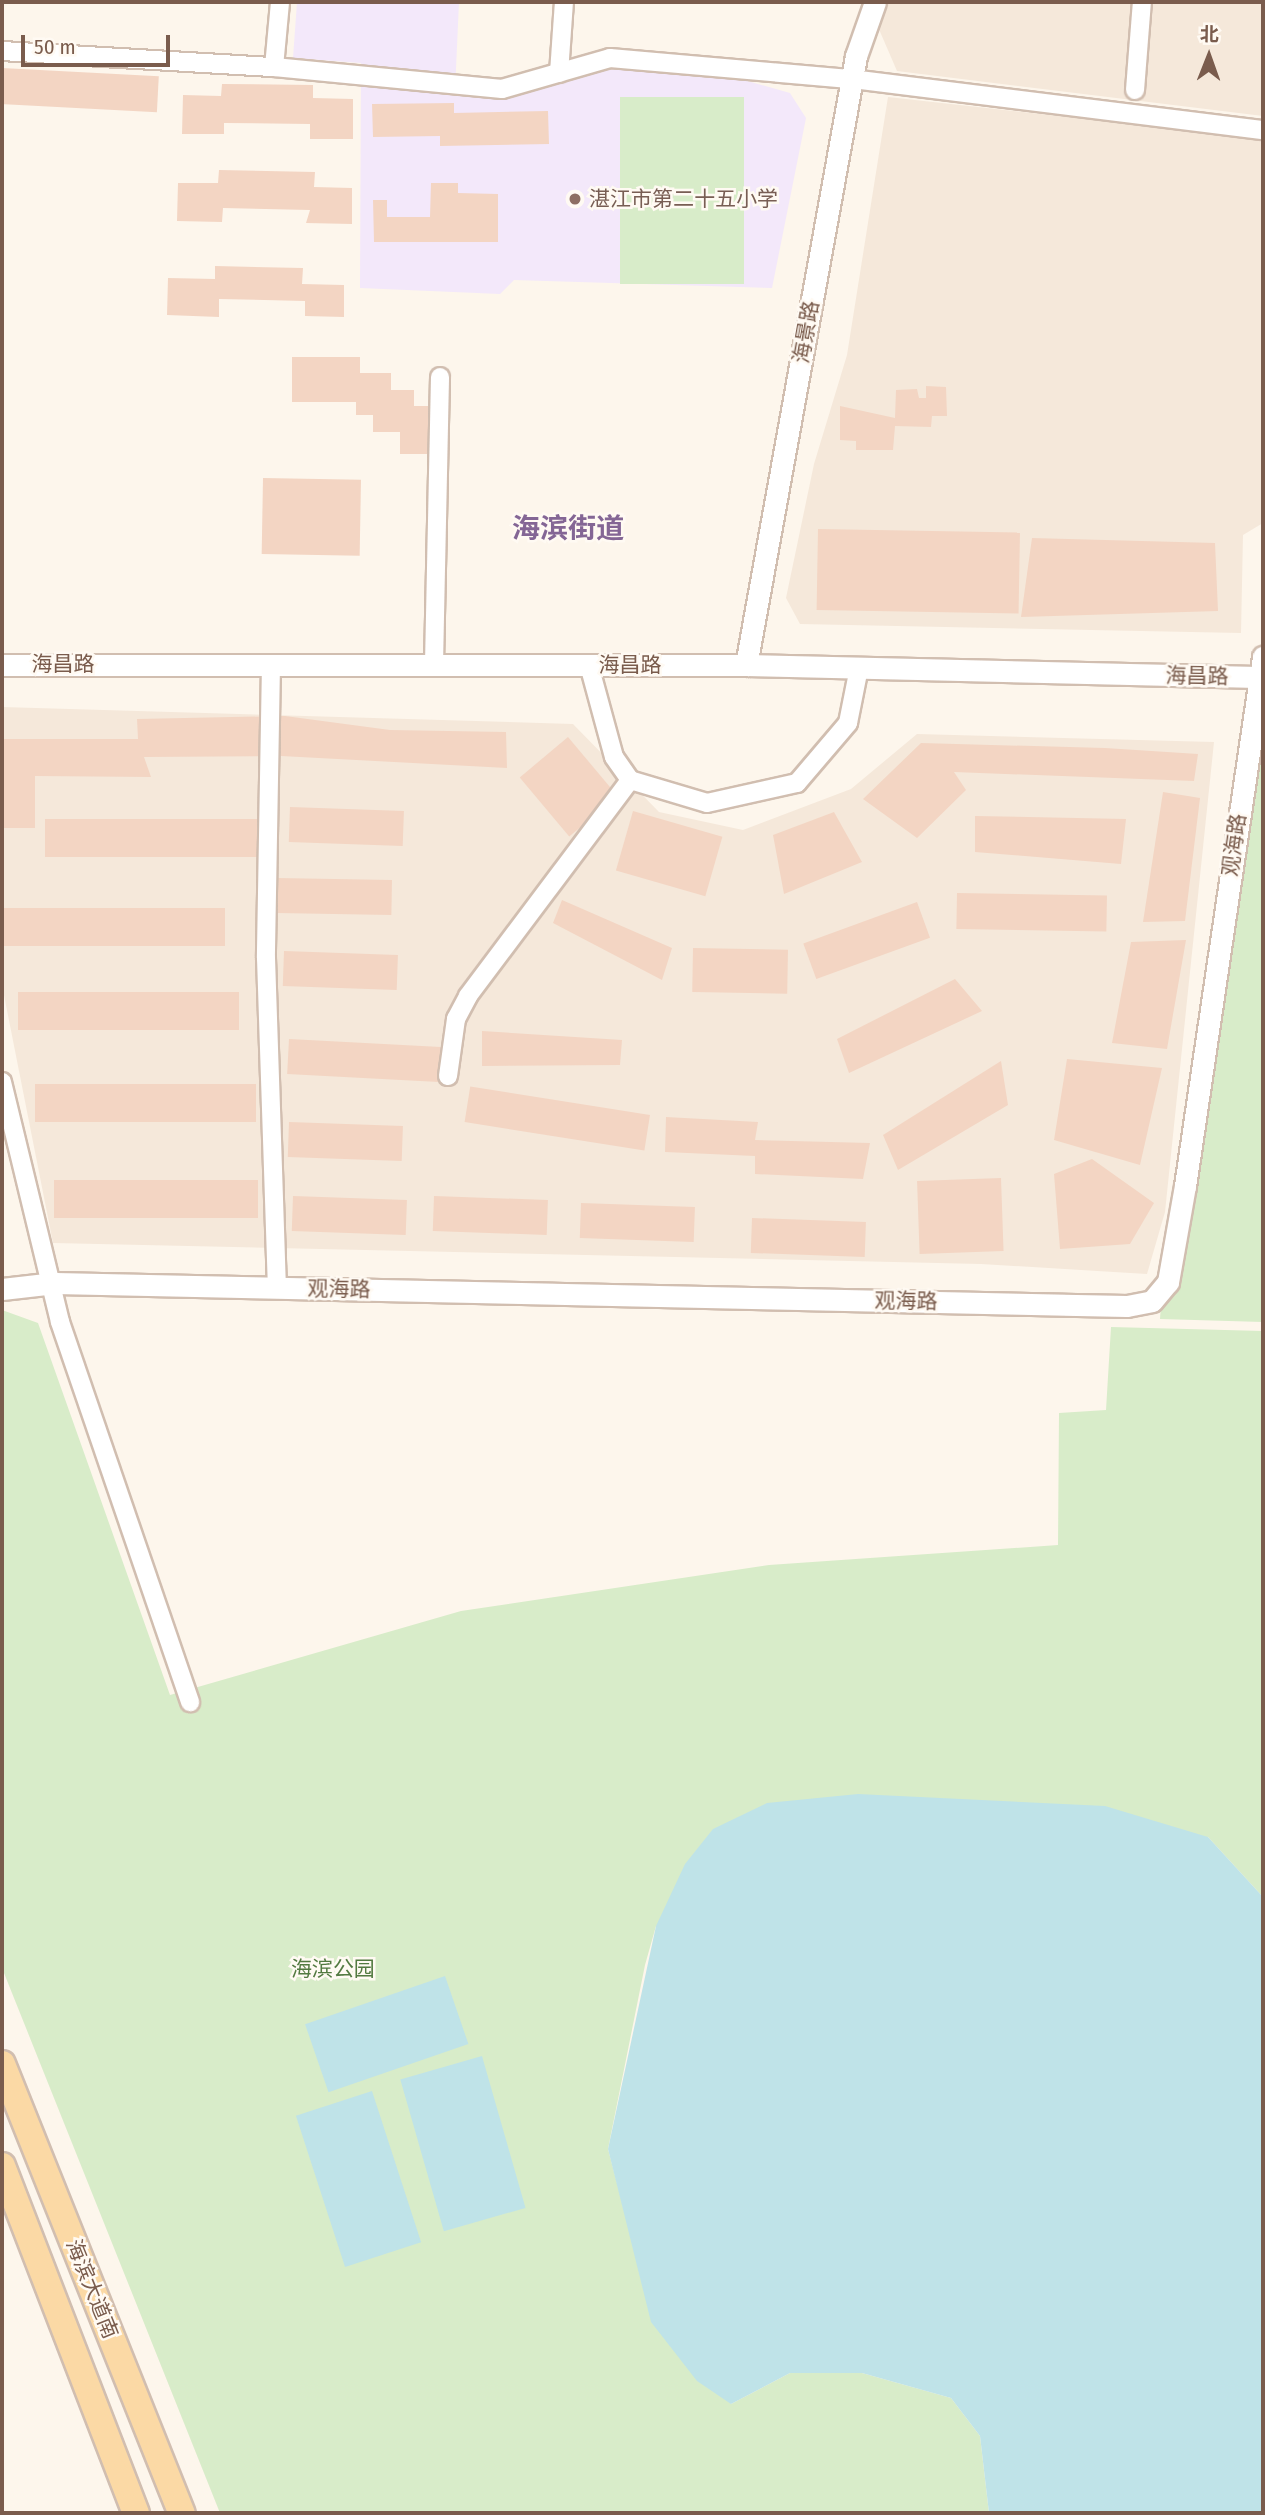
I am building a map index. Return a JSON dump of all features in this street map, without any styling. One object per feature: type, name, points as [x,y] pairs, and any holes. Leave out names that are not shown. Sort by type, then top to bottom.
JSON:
[{"type":"main road","name":"海滨大道南","points":[[2,2064],[182,2513]]},
{"type":"main road","name":"海滨大道南","points":[[2,2166],[136,2513]]},
{"type":"street","points":[[274,67],[280,2]]},
{"type":"street","points":[[559,73],[564,2]]},
{"type":"street","name":"海景路","points":[[746,665],[852,79],[875,2]]},
{"type":"street","points":[[1135,90],[1142,2]]},
{"type":"street","points":[[2,51],[274,67],[502,89],[610,58],[852,79],[1263,130]]},
{"type":"street","points":[[435,664],[440,376]]},
{"type":"street","name":"海昌路","points":[[2,664],[1261,667]]},
{"type":"street","points":[[271,664],[266,958],[277,1288]]},
{"type":"street","points":[[589,665],[614,757],[630,780],[706,803],[797,783],[848,723],[858,668]]},
{"type":"street","name":"观海路","points":[[2,1289],[55,1283],[1127,1306],[1152,1301],[1168,1282],[1185,1185],[1261,667]]},
{"type":"street","points":[[448,1076],[456,1019],[468,996],[630,780]]},
{"type":"street","points":[[2,1082],[55,1283],[60,1322],[190,1702]]},
{"type":"shaded area","name":"湛江市第二十五小学","points":[[297,2],[459,2],[455,91],[507,98],[610,65],[730,76],[790,93],[806,118],[772,288],[514,280],[500,294],[360,288],[361,63],[293,58]]},
{"type":"shaded area","points":[[887,2],[1263,2],[1263,116],[897,71],[878,27]]},
{"type":"shaded area","points":[[888,97],[1263,139],[1263,523],[1243,535],[1241,633],[800,624],[786,598],[814,464],[847,355]]},
{"type":"shaded area","points":[[2,707],[573,724],[659,812],[743,830],[851,789],[917,734],[1214,742],[1165,1212],[1147,1274],[981,1264],[53,1243],[2,985]]},
{"type":"green space","points":[[620,97],[744,97],[744,284],[620,284]]},
{"type":"green space","points":[[1263,718],[1263,1322],[1160,1319],[1163,1276]]},
{"type":"green space","name":"海滨公园","points":[[2,1310],[38,1323],[170,1695],[461,1611],[769,1565],[1058,1545],[1059,1413],[1106,1410],[1111,1327],[1263,1331],[1263,1897],[1208,1837],[656,1926],[645,1965],[608,2149],[636,2255],[731,2404],[790,2373],[862,2373],[951,2398],[980,2436],[989,2513],[220,2513],[2,1968]]},
{"type":"water","points":[[858,1794],[1105,1806],[1208,1837],[1263,1897],[1263,2513],[989,2513],[980,2436],[951,2398],[862,2373],[790,2373],[731,2404],[697,2381],[651,2322],[608,2149],[656,1926],[685,1864],[713,1829],[767,1803]]},
{"type":"water","points":[[445,1976],[468,2044],[329,2092],[305,2024]]},
{"type":"water","points":[[482,2056],[526,2208],[444,2231],[400,2079]]},
{"type":"water","points":[[372,2091],[421,2242],[345,2267],[296,2116]]},
{"type":"building","points":[[2,68],[159,76],[157,112],[2,104]]},
{"type":"building","points":[[222,84],[313,85],[313,98],[353,99],[353,139],[310,139],[310,124],[224,123],[224,134],[182,134],[183,95],[221,96]]},
{"type":"building","points":[[454,103],[454,113],[548,111],[549,144],[440,146],[440,136],[373,137],[372,104]]},
{"type":"building","points":[[219,170],[315,172],[314,187],[352,188],[352,224],[306,223],[310,210],[223,208],[222,222],[177,221],[178,183],[218,183]]},
{"type":"building","points":[[431,183],[458,183],[458,193],[498,194],[498,242],[374,242],[373,200],[387,200],[387,217],[430,217]]},
{"type":"building","points":[[215,266],[303,268],[302,284],[344,285],[344,317],[305,316],[305,301],[219,299],[219,317],[167,315],[168,278],[215,279]]},
{"type":"building","points":[[292,357],[360,357],[360,373],[391,373],[391,390],[414,390],[414,406],[439,406],[439,454],[400,454],[400,432],[373,432],[373,415],[356,415],[356,402],[292,402]]},
{"type":"building","points":[[926,386],[946,387],[947,416],[932,416],[931,427],[895,426],[893,450],[856,450],[856,441],[840,440],[840,406],[895,418],[896,390],[917,389],[919,398],[926,398]]},
{"type":"building","points":[[263,478],[361,480],[360,556],[262,554]]},
{"type":"building","points":[[818,529],[1020,533],[1019,614],[817,610]]},
{"type":"building","points":[[1032,538],[1215,543],[1218,611],[1021,617]]},
{"type":"building","points":[[285,716],[390,730],[506,732],[507,768],[281,756],[144,757],[151,777],[35,776],[35,828],[2,828],[2,739],[138,739],[137,719]]},
{"type":"building","points":[[568,737],[617,796],[569,836],[520,777]]},
{"type":"building","points":[[921,743],[1105,748],[1198,754],[1194,781],[954,772],[966,790],[917,838],[863,799]]},
{"type":"building","points":[[1163,792],[1200,798],[1185,921],[1143,922]]},
{"type":"building","points":[[290,807],[404,811],[403,846],[289,842]]},
{"type":"building","points":[[633,811],[722,837],[705,896],[616,871]]},
{"type":"building","points":[[834,812],[862,862],[784,894],[773,835]]},
{"type":"building","points":[[975,816],[1126,819],[1121,864],[975,852]]},
{"type":"building","points":[[45,819],[266,819],[266,857],[45,857]]},
{"type":"building","points":[[277,878],[392,880],[391,915],[276,913]]},
{"type":"building","points":[[957,893],[1107,896],[1106,932],[956,929]]},
{"type":"building","points":[[562,900],[672,948],[662,980],[553,923]]},
{"type":"building","points":[[917,902],[930,938],[816,979],[803,943]]},
{"type":"building","points":[[4,908],[225,908],[225,946],[4,946]]},
{"type":"building","points":[[1186,940],[1167,1049],[1112,1043],[1131,942]]},
{"type":"building","points":[[693,948],[788,950],[787,994],[692,992]]},
{"type":"building","points":[[284,951],[398,955],[397,990],[283,986]]},
{"type":"building","points":[[955,979],[982,1011],[849,1073],[837,1039]]},
{"type":"building","points":[[18,992],[239,992],[239,1030],[18,1030]]},
{"type":"building","points":[[482,1031],[622,1040],[620,1065],[482,1066]]},
{"type":"building","points":[[289,1039],[441,1047],[439,1082],[287,1074]]},
{"type":"building","points":[[1067,1059],[1162,1068],[1140,1165],[1054,1140]]},
{"type":"building","points":[[1001,1061],[1008,1105],[898,1170],[883,1135]]},
{"type":"building","points":[[35,1084],[256,1084],[256,1122],[35,1122]]},
{"type":"building","points":[[470,1087],[650,1115],[644,1151],[465,1122]]},
{"type":"building","points":[[666,1117],[758,1122],[755,1140],[870,1143],[863,1179],[755,1174],[755,1156],[665,1152]]},
{"type":"building","points":[[289,1122],[403,1126],[402,1161],[288,1157]]},
{"type":"building","points":[[1092,1159],[1154,1203],[1130,1244],[1060,1249],[1054,1174]]},
{"type":"building","points":[[1001,1178],[1004,1251],[920,1254],[917,1181]]},
{"type":"building","points":[[54,1180],[258,1180],[258,1218],[54,1218]]},
{"type":"building","points":[[293,1196],[407,1200],[406,1235],[292,1231]]},
{"type":"building","points":[[434,1196],[548,1200],[547,1235],[433,1231]]},
{"type":"building","points":[[581,1203],[695,1207],[694,1242],[580,1238]]},
{"type":"building","points":[[752,1218],[866,1222],[865,1257],[751,1253]]},
{"type":"place","name":"湛江市第二十五小学","points":[[575,199]]},
{"type":"district","name":"海滨街道","points":[[568,529]]}]
